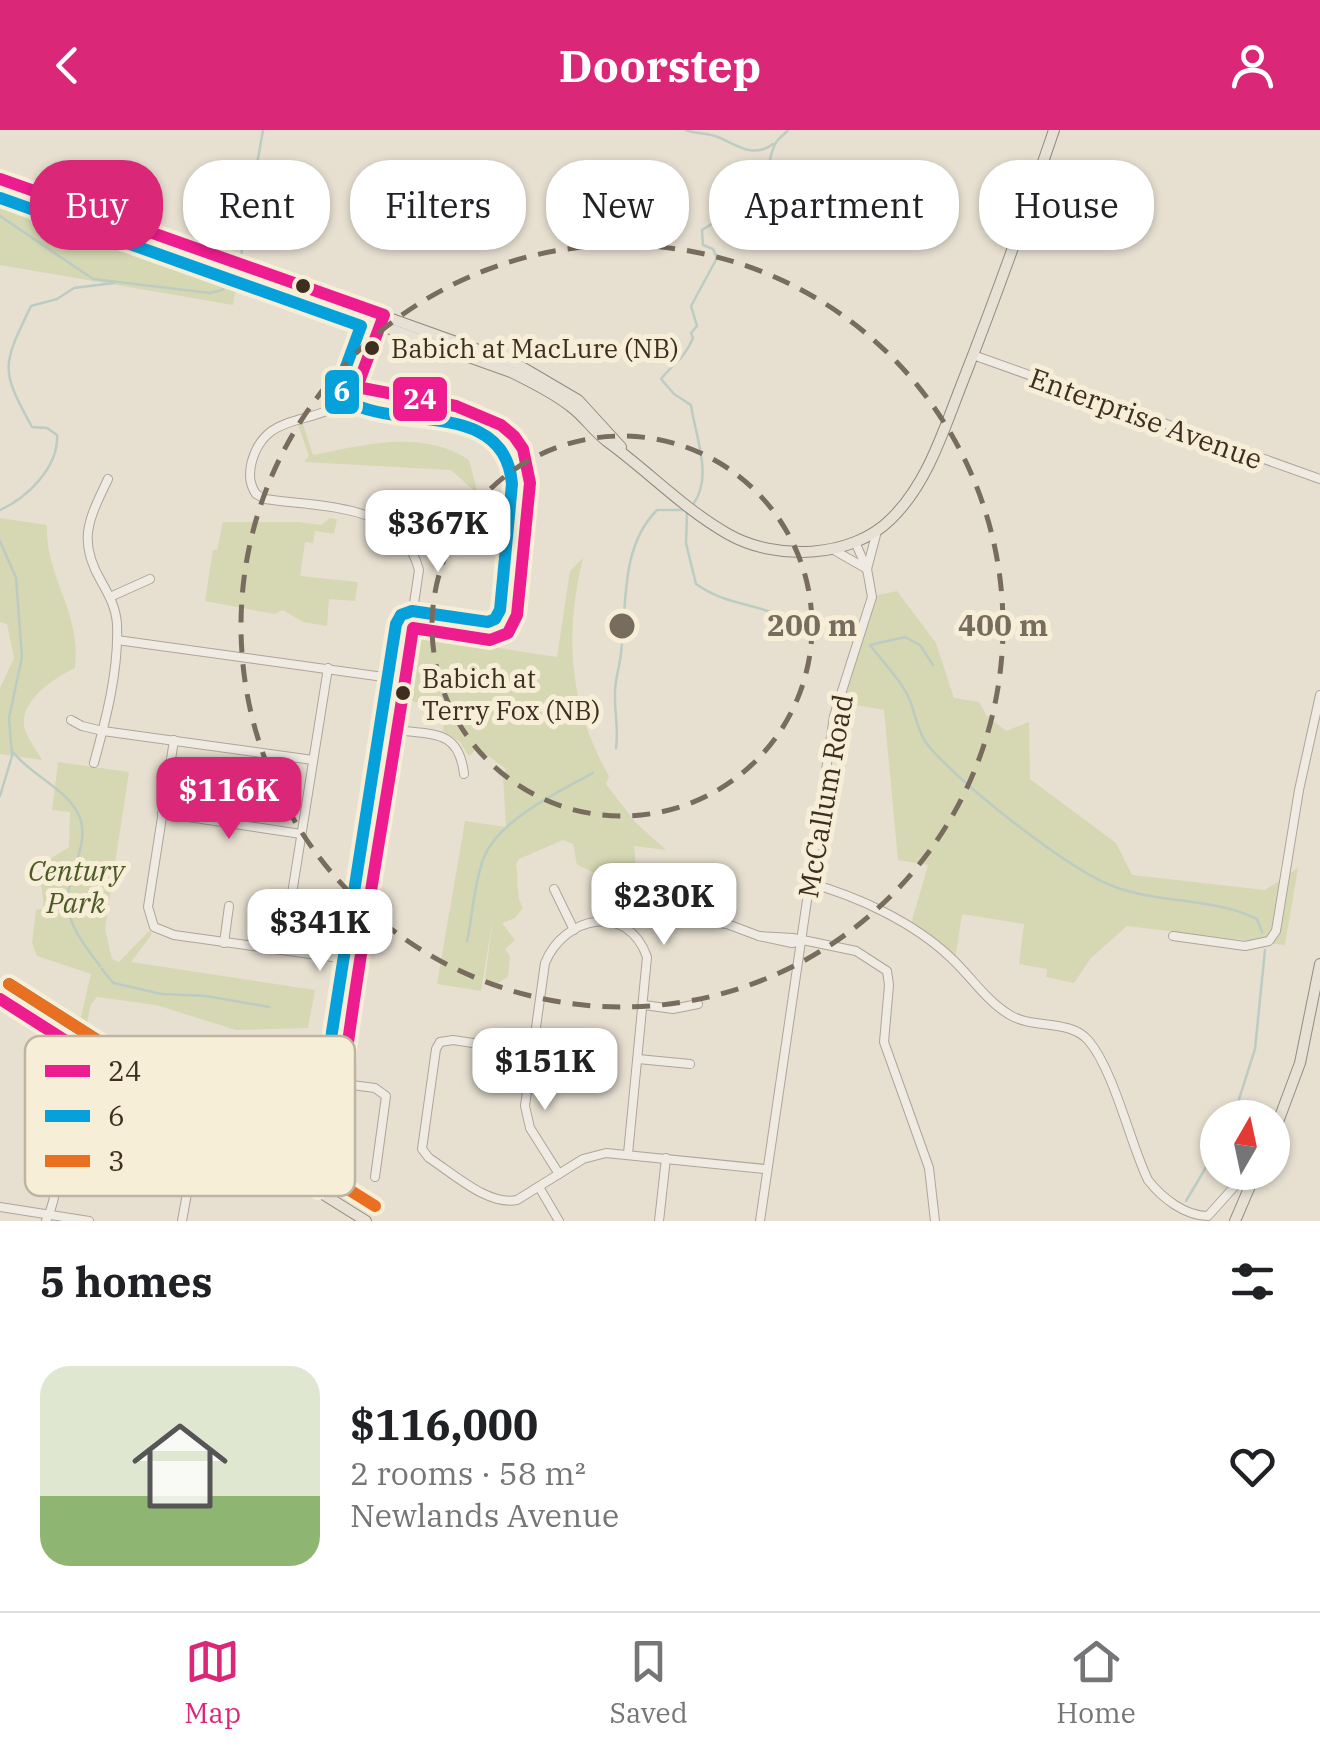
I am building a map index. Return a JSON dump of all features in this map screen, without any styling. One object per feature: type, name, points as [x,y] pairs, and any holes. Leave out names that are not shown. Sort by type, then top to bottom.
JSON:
[{"type":"main road","points":[[0,190],[516,363],[578,400],[613,435],[624,452],[664,488],[731,536],[753,545],[792,551],[830,549],[877,531],[905,504],[922,480],[973,355],[1054,130]]},
{"type":"main road","points":[[0,179],[382,320]]},
{"type":"main road","points":[[1286,1100],[1300,1063],[1320,964]]},
{"type":"main road","points":[[0,1000],[58,1036]]},
{"type":"main road","points":[[1235,1221],[1247,1190]]},
{"type":"main road","points":[[327,1196],[366,1221]]},
{"type":"street","points":[[351,1036],[419,570],[402,534],[365,514],[266,499],[250,486],[252,460],[270,433],[296,418],[333,408],[357,387],[382,320]]},
{"type":"street","name":"Enterprise Avenue","points":[[973,355],[1320,479]]},
{"type":"street","points":[[357,387],[484,415],[516,437],[530,465],[530,504],[514,625],[508,633],[490,640],[412,628]]},
{"type":"street","points":[[94,763],[103,730],[116,620],[86,545],[92,514],[108,479]]},
{"type":"street","points":[[402,534],[428,511]]},
{"type":"street","points":[[830,549],[867,568],[877,531]]},
{"type":"street","name":"McCallum Road","points":[[760,1221],[834,716],[872,597],[867,568],[855,542]]},
{"type":"street","points":[[110,597],[150,579]]},
{"type":"street","points":[[116,640],[405,680]]},
{"type":"street","points":[[284,950],[328,668]]},
{"type":"street","points":[[1173,936],[1244,946],[1269,941],[1276,931],[1299,790],[1320,694]]},
{"type":"street","points":[[71,720],[103,730],[313,760]]},
{"type":"street","points":[[397,730],[450,740],[462,753],[464,774]]},
{"type":"street","points":[[174,740],[148,907],[151,922],[163,933],[362,960]]},
{"type":"street","points":[[162,813],[301,834]]},
{"type":"street","points":[[808,883],[911,928],[949,956],[1010,1015],[1068,1028],[1086,1038],[1114,1093],[1148,1180],[1157,1191],[1187,1212],[1208,1216],[1231,1190]]},
{"type":"street","points":[[554,890],[574,930]]},
{"type":"street","points":[[224,943],[229,906]]},
{"type":"street","points":[[559,1174],[526,1118],[525,1095],[546,963],[556,942],[592,923],[617,922],[637,936],[647,957],[628,1154]]},
{"type":"street","points":[[706,922],[727,924],[760,936],[793,938],[856,951],[887,971],[884,1042],[929,1168],[935,1221]]},
{"type":"street","points":[[644,1006],[674,1008],[698,1004]]},
{"type":"street","points":[[532,1052],[453,1040],[440,1042],[434,1056],[422,1149],[429,1158],[492,1198],[518,1200],[594,1155],[628,1154],[766,1169]]},
{"type":"street","points":[[638,1059],[690,1064]]},
{"type":"street","points":[[355,1085],[375,1088],[386,1096],[376,1177]]},
{"type":"street","points":[[659,1221],[666,1158]]},
{"type":"street","points":[[539,1187],[559,1221]]},
{"type":"street","points":[[182,1221],[187,1196]]},
{"type":"street","points":[[0,1206],[89,1221]]},
{"type":"green space","points":[[0,197],[30,208],[30,250],[150,250],[237,281],[233,305],[0,265]]},
{"type":"green space","points":[[302,421],[313,455],[393,442],[451,450],[469,460],[478,494],[451,470],[304,462],[309,456],[297,422]]},
{"type":"green space","points":[[0,518],[47,525],[52,562],[73,629],[75,668],[47,685],[26,711],[26,732],[42,760],[0,754],[0,688],[14,658],[7,624],[0,622]]},
{"type":"green space","points":[[330,518],[337,519],[334,534],[315,531],[313,543],[305,542],[300,576],[358,582],[355,601],[329,599],[327,626],[303,622],[283,610],[274,614],[205,601],[213,550],[217,550],[223,522],[321,525]]},
{"type":"green space","points":[[583,558],[572,643],[585,723],[609,776],[606,784],[635,822],[666,850],[634,846],[636,867],[609,879],[604,870],[595,873],[577,865],[573,844],[563,840],[519,859],[516,864],[523,908],[515,918],[502,923],[515,940],[505,949],[510,956],[508,977],[498,983],[485,979],[494,912],[481,991],[437,984],[465,821],[506,827],[506,769],[478,748],[469,756],[460,742],[443,731],[444,722],[417,702],[409,701],[413,696],[421,636],[557,657],[570,571]]},
{"type":"green space","points":[[897,591],[936,643],[954,698],[979,702],[987,716],[1006,731],[1029,722],[1030,779],[1116,843],[1132,875],[1265,890],[1298,868],[1285,945],[1127,926],[1091,958],[1074,983],[1046,977],[1047,969],[1019,964],[1024,924],[962,914],[955,960],[911,924],[928,865],[898,860],[884,710],[844,703],[875,596]]},
{"type":"green space","name":"Century Park","points":[[58,762],[129,772],[105,929],[112,959],[119,962],[149,931],[152,934],[131,962],[315,990],[308,1028],[236,1030],[156,1005],[97,997],[91,1004],[84,1036],[76,1036],[91,974],[37,956],[32,943],[36,910],[44,908],[39,866],[69,847],[70,812],[52,810]]},
{"type":"waterway","points":[[241,256],[263,130]]},
{"type":"waterway","points":[[686,130],[752,150],[773,144]]},
{"type":"waterway","points":[[694,503],[702,468],[691,405],[661,379],[683,356],[693,338],[691,333],[697,326],[691,306],[717,258],[713,249],[703,245],[702,230],[755,199],[764,184],[774,146],[788,130]]},
{"type":"waterway","points":[[0,216],[93,279],[210,293],[222,290],[231,280]]},
{"type":"waterway","points":[[0,510],[21,498],[39,480],[56,447],[57,435],[47,428],[32,427],[10,379],[10,355],[31,306],[57,299],[74,288],[114,283]]},
{"type":"waterway","points":[[616,748],[615,687],[631,559],[645,525],[657,510],[683,510]]},
{"type":"waterway","points":[[687,513],[686,543],[696,584],[723,598],[817,631],[846,636]]},
{"type":"waterway","points":[[0,541],[16,578],[22,657],[9,718],[12,756],[0,796]]},
{"type":"waterway","points":[[933,665],[920,645],[905,637],[870,645],[907,694],[927,744],[988,802],[1095,878],[1133,892],[1240,912],[1257,919],[1262,932]]},
{"type":"waterway","points":[[13,752],[67,798],[80,818],[82,838],[70,882],[68,911],[74,928],[100,966]]},
{"type":"waterway","points":[[467,941],[478,877],[492,844],[516,819],[593,773]]},
{"type":"waterway","points":[[1239,1100],[1255,1049],[1265,950]]},
{"type":"waterway","points":[[102,969],[113,983],[162,994],[206,996],[269,1007]]},
{"type":"waterway","points":[[1186,1201],[1200,1177]]},
{"type":"transit line","name":"24","points":[[0,179],[384,315],[357,387],[456,406],[501,425],[523,449],[530,483],[517,615],[508,633],[490,640],[413,628],[349,1036]]},
{"type":"transit line","name":"6","points":[[0,198],[361,326],[340,383],[344,399],[366,409],[469,428],[490,439],[505,457],[512,484],[500,610],[495,619],[488,622],[412,611],[401,615],[396,624],[332,1036]]},
{"type":"transit line","name":"6","points":[[9,984],[91,1036]]},
{"type":"transit line","name":"3","points":[[9,984],[91,1036]]},
{"type":"transit line","name":"24","points":[[0,999],[58,1036]]},
{"type":"transit line","name":"3","points":[[355,1194],[375,1206]]},
{"type":"place","name":"Babich at MacLure (NB)","points":[[372,348]]},
{"type":"place","name":"Babich at Terry Fox (NB)","points":[[403,693]]}]
